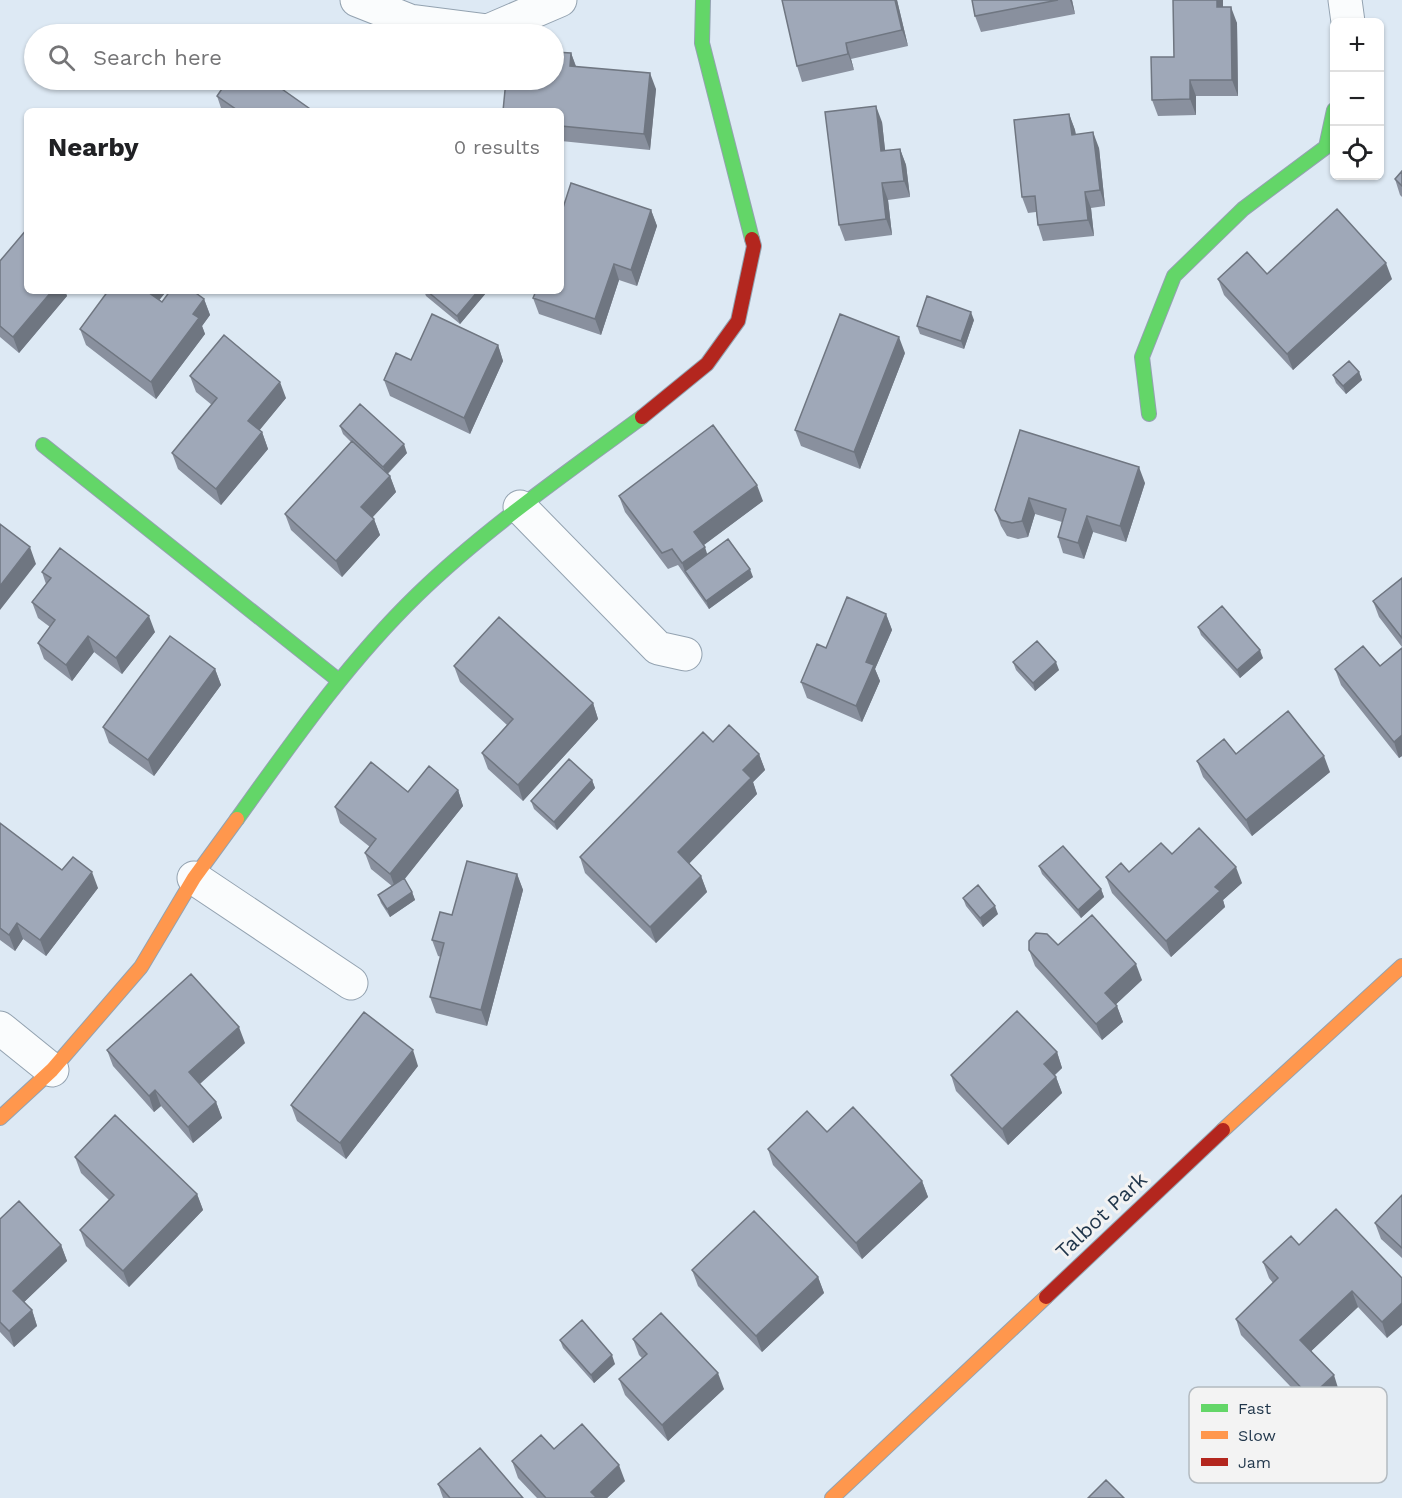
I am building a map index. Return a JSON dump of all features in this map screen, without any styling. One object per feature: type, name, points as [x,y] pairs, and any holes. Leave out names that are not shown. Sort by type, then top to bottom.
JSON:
[{"type":"street","points":[[357,0],[410,21],[433,24]]},
{"type":"street","points":[[504,24],[560,0]]},
{"type":"street","points":[[0,1118],[52,1070],[141,967],[194,878],[338,680],[417,595],[520,507],[665,400],[707,364],[738,321],[754,246],[702,43],[703,0]]},
{"type":"street","points":[[1345,0],[1347,18]]},
{"type":"street","points":[[1149,414],[1142,357],[1174,276],[1243,209],[1326,147],[1331,126]]},
{"type":"street","points":[[43,445],[338,680]]},
{"type":"street","points":[[520,507],[658,648],[685,654]]},
{"type":"street","points":[[194,878],[351,983]]},
{"type":"street","name":"Talbot Park","points":[[832,1498],[1348,1013],[1402,966]]},
{"type":"street","points":[[0,1028],[52,1070]]},
{"type":"building","points":[[782,0],[895,0],[902,30],[846,43],[848,54],[797,66]]},
{"type":"building","points":[[972,0],[1058,0],[975,16]]},
{"type":"building","points":[[1173,0],[1217,0],[1217,7],[1231,7],[1232,80],[1190,80],[1190,99],[1152,100],[1151,57],[1174,57]]},
{"type":"building","points":[[564,53],[571,53],[570,66],[650,73],[644,134],[564,126],[564,108],[503,108],[505,90],[564,90]]},
{"type":"building","points":[[221,90],[283,90],[309,108],[234,108],[217,96]]},
{"type":"building","points":[[876,106],[881,151],[900,149],[904,181],[882,183],[886,219],[839,225],[825,112]]},
{"type":"building","points":[[1069,114],[1072,135],[1093,132],[1100,190],[1085,192],[1088,220],[1038,225],[1035,196],[1022,197],[1014,120]]},
{"type":"building","points":[[1402,171],[1402,186],[1395,179]]},
{"type":"building","points":[[571,183],[651,210],[631,270],[614,264],[595,319],[533,298],[535,294],[564,294],[564,205]]},
{"type":"building","points":[[1337,209],[1386,263],[1287,354],[1218,279],[1247,252],[1267,274]]},
{"type":"building","points":[[24,233],[24,294],[49,294],[13,337],[0,326],[0,261]]},
{"type":"building","points":[[106,294],[151,294],[162,302],[168,294],[197,294],[204,299],[193,314],[199,318],[151,382],[80,329]]},
{"type":"building","points":[[431,294],[475,294],[457,316]]},
{"type":"building","points":[[927,296],[971,312],[961,341],[917,326]]},
{"type":"building","points":[[432,314],[498,345],[464,418],[384,380],[396,353],[411,360]]},
{"type":"building","points":[[840,314],[899,337],[854,452],[795,430]]},
{"type":"building","points":[[224,335],[280,382],[248,421],[262,432],[216,489],[172,453],[217,398],[190,376]]},
{"type":"building","points":[[1349,361],[1359,372],[1343,386],[1333,375]]},
{"type":"building","points":[[360,404],[404,444],[383,467],[340,426]]},
{"type":"building","points":[[713,425],[757,485],[694,532],[705,547],[682,563],[672,549],[662,553],[619,496]]},
{"type":"building","points":[[1020,430],[1139,467],[1120,526],[1087,516],[1078,543],[1058,537],[1066,509],[1029,498],[1022,521],[1012,523],[1001,520],[995,510]]},
{"type":"building","points":[[352,441],[390,476],[361,507],[374,519],[336,561],[285,514]]},
{"type":"building","points":[[0,524],[30,547],[0,586]]},
{"type":"building","points":[[728,539],[750,569],[706,601],[685,571]]},
{"type":"building","points":[[60,548],[149,616],[116,658],[88,636],[66,665],[38,643],[55,620],[32,602],[51,578],[42,572]]},
{"type":"building","points":[[1402,578],[1402,638],[1373,601]]},
{"type":"building","points":[[847,597],[886,614],[866,662],[874,665],[856,706],[801,682],[817,644],[826,648]]},
{"type":"building","points":[[1222,606],[1260,650],[1237,670],[1198,627]]},
{"type":"building","points":[[499,617],[593,703],[518,785],[482,753],[513,719],[454,666]]},
{"type":"building","points":[[170,636],[215,669],[148,760],[103,727]]},
{"type":"building","points":[[1037,641],[1056,662],[1033,683],[1013,662]]},
{"type":"building","points":[[1363,646],[1380,666],[1402,648],[1402,735],[1394,742],[1335,669]]},
{"type":"building","points":[[1288,711],[1324,756],[1246,820],[1197,761],[1224,739],[1236,754]]},
{"type":"building","points":[[729,725],[759,754],[743,770],[751,778],[678,852],[701,876],[650,927],[580,857],[703,732],[713,742]]},
{"type":"building","points":[[569,759],[592,780],[554,822],[531,801]]},
{"type":"building","points":[[371,762],[408,792],[429,766],[458,790],[390,874],[365,853],[376,839],[335,807]]},
{"type":"building","points":[[0,823],[62,870],[73,857],[92,872],[40,940],[17,923],[9,935],[0,928]]},
{"type":"building","points":[[1199,828],[1236,867],[1215,887],[1220,891],[1166,941],[1106,877],[1121,863],[1129,872],[1161,843],[1172,854]]},
{"type":"building","points":[[1063,846],[1101,889],[1078,910],[1039,866]]},
{"type":"building","points":[[467,861],[517,874],[481,1010],[430,997],[444,943],[432,940],[440,912],[452,915]]},
{"type":"building","points":[[404,878],[412,892],[387,909],[378,895]]},
{"type":"building","points":[[978,885],[995,906],[980,918],[963,898]]},
{"type":"building","points":[[1092,915],[1136,964],[1105,993],[1117,1006],[1096,1024],[1029,950],[1029,941],[1036,933],[1047,934],[1058,945]]},
{"type":"building","points":[[191,974],[239,1027],[189,1072],[216,1102],[188,1127],[155,1090],[149,1096],[107,1050]]},
{"type":"building","points":[[1017,1011],[1057,1052],[1044,1064],[1056,1077],[1002,1129],[951,1075]]},
{"type":"building","points":[[364,1012],[413,1050],[340,1143],[291,1105]]},
{"type":"building","points":[[853,1107],[922,1181],[856,1243],[768,1149],[807,1111],[827,1132]]},
{"type":"building","points":[[115,1115],[197,1194],[123,1271],[80,1230],[114,1195],[75,1157]]},
{"type":"building","points":[[1402,1195],[1402,1248],[1375,1223]]},
{"type":"building","points":[[19,1201],[61,1245],[13,1291],[32,1310],[9,1331],[0,1322],[0,1219]]},
{"type":"building","points":[[1336,1209],[1402,1278],[1402,1303],[1382,1322],[1352,1291],[1300,1340],[1334,1375],[1321,1387],[1301,1387],[1236,1319],[1278,1278],[1263,1262],[1291,1236],[1299,1245]]},
{"type":"building","points":[[754,1211],[818,1277],[756,1336],[692,1270]]},
{"type":"building","points":[[661,1313],[718,1373],[662,1425],[619,1379],[647,1354],[633,1339]]},
{"type":"building","points":[[582,1320],[612,1355],[591,1375],[560,1340]]},
{"type":"building","points":[[582,1424],[619,1465],[591,1492],[596,1497],[594,1498],[546,1498],[512,1461],[541,1435],[554,1449]]},
{"type":"building","points":[[480,1448],[523,1498],[450,1498],[438,1484]]},
{"type":"building","points":[[1106,1480],[1124,1498],[1088,1498]]},
{"type":"traffic: fast","points":[[703,0],[702,43],[752,239]]},
{"type":"traffic: fast","points":[[1149,414],[1142,357],[1174,276],[1243,209],[1326,147],[1331,126]]},
{"type":"traffic: fast","points":[[237,819],[344,675],[417,595],[470,547],[642,417]]},
{"type":"traffic: fast","points":[[43,445],[338,680]]},
{"type":"traffic: slow","points":[[0,1118],[52,1070],[141,967],[194,878],[237,819]]},
{"type":"traffic: slow","points":[[1223,1130],[1402,966]]},
{"type":"traffic: slow","points":[[832,1498],[1046,1297]]},
{"type":"traffic: jam","points":[[642,417],[707,364],[738,321],[754,246],[752,239]]},
{"type":"traffic: jam","points":[[1046,1297],[1223,1130]]}]
